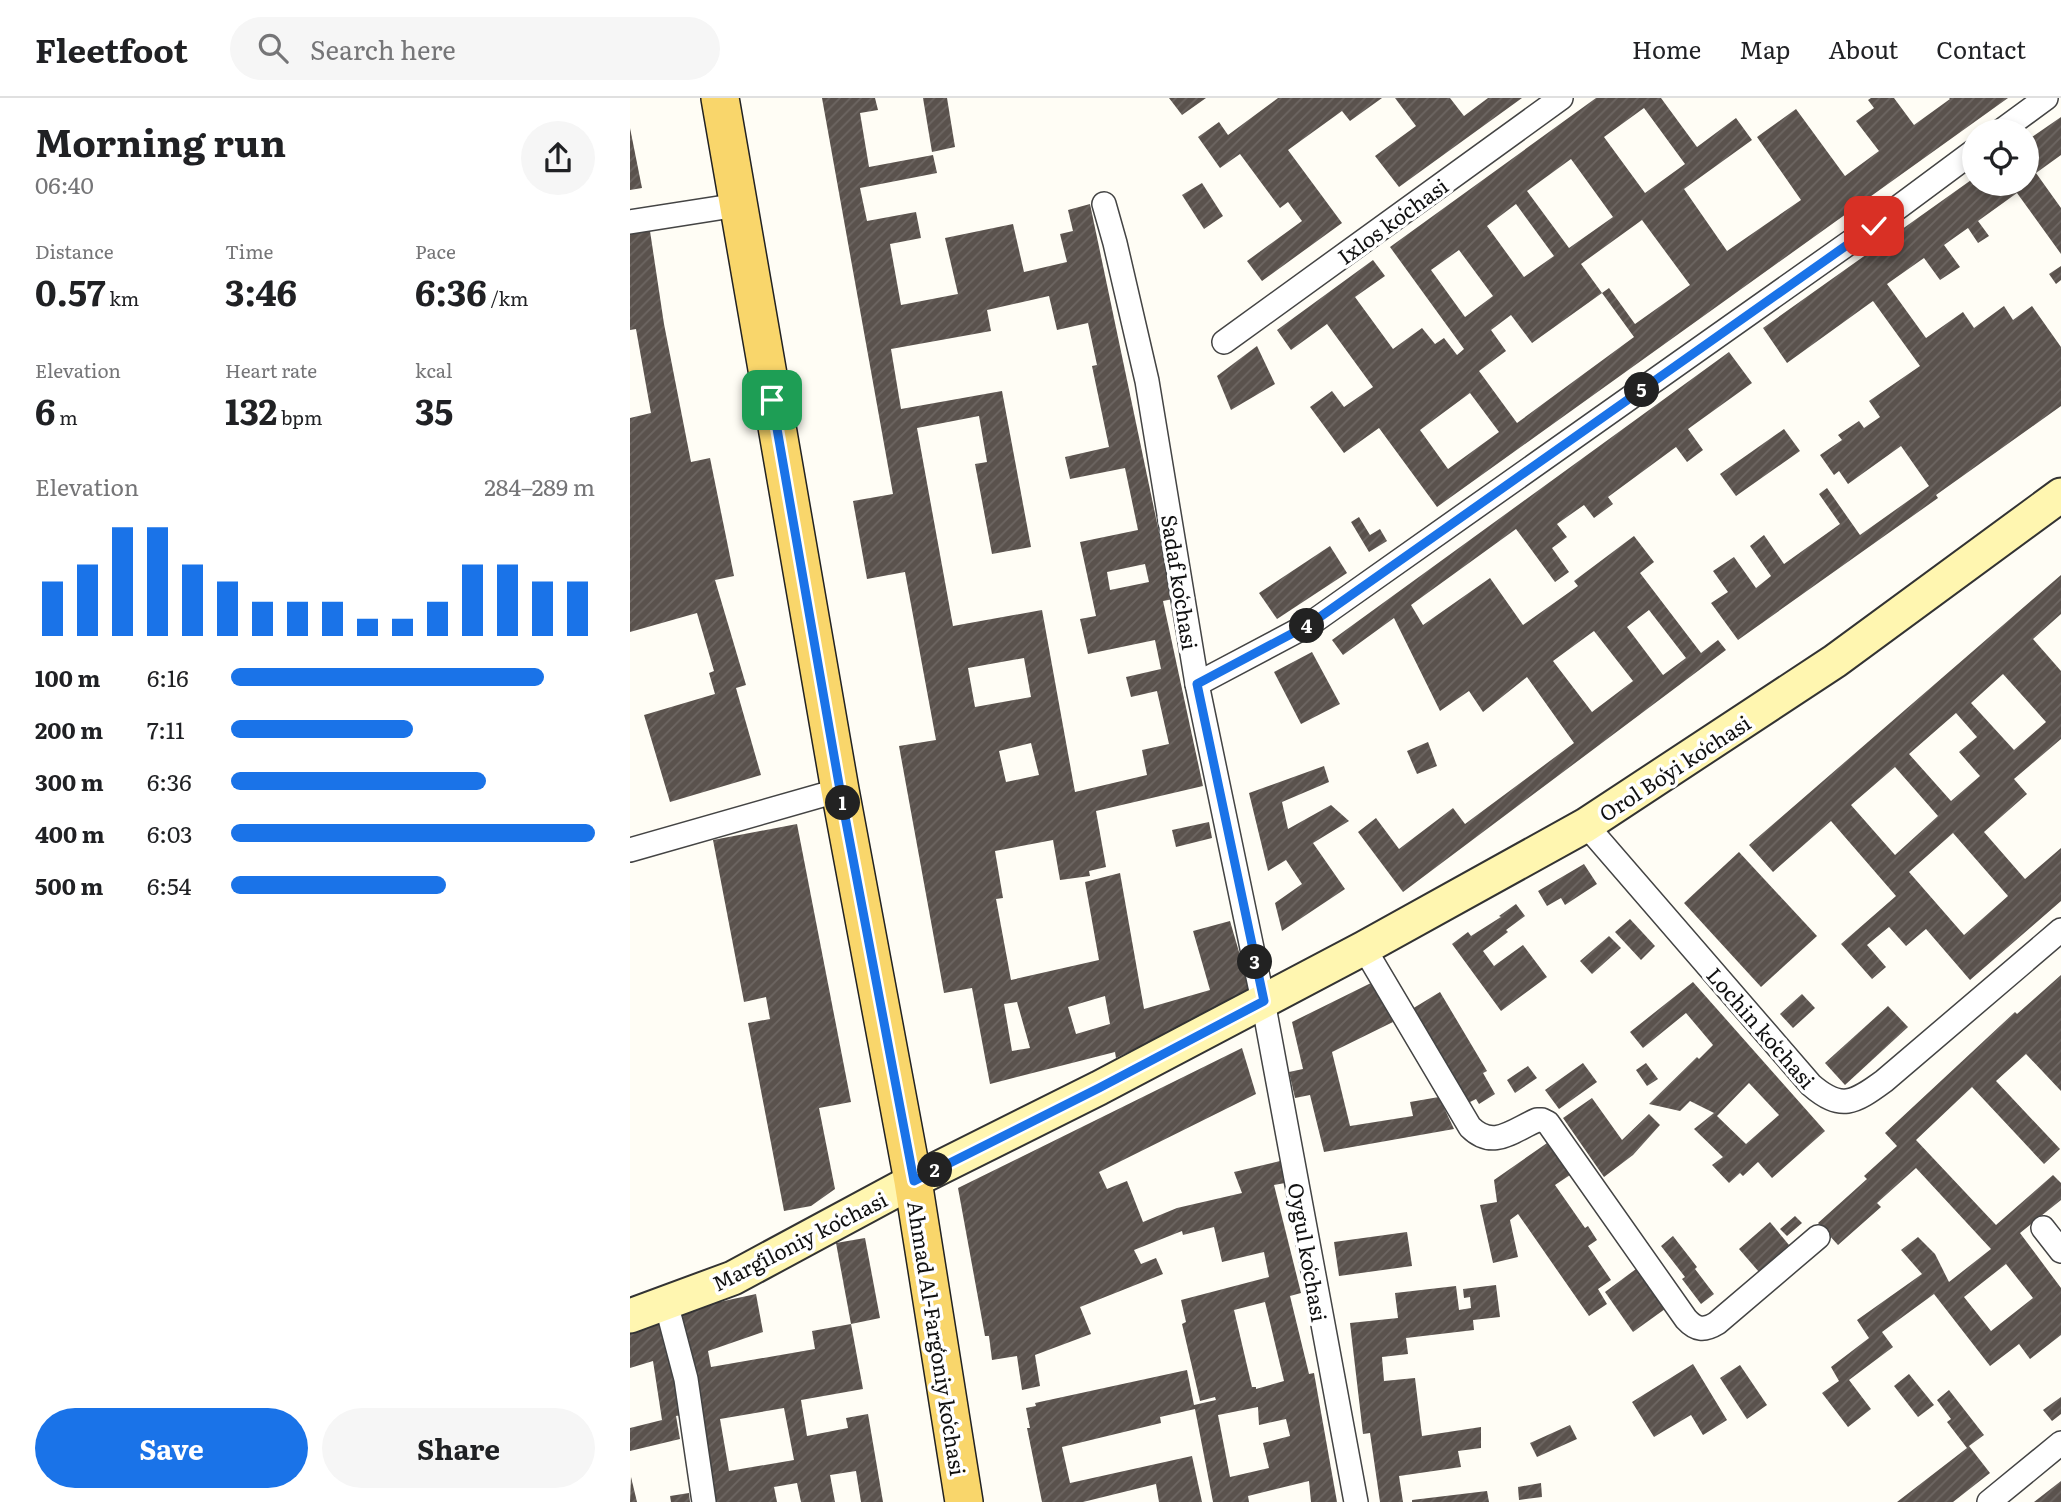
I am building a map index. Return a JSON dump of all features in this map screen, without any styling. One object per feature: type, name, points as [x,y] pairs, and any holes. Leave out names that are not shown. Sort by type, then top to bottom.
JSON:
[{"type":"main road","name":"Ahmad Al-Fargʻoniy koʻchasi","points":[[720,98],[840,790],[914,1181],[964,1502]]},
{"type":"street","name":"Ixlos koʻchasi","points":[[1224,342],[1561,98]]},
{"type":"street","points":[[2017,119],[2046,98]]},
{"type":"street","points":[[1197,684],[1310,624],[1874,226],[1962,160]]},
{"type":"street","name":"Sadaf koʻchasi","points":[[1104,204],[1147,381],[1197,684],[1264,1001]]},
{"type":"street","points":[[630,222],[738,205]]},
{"type":"street","name":"Orol Boʻyi koʻchasi","points":[[1264,1001],[1586,825],[1835,661],[2061,495]]},
{"type":"street","points":[[630,850],[840,790]]},
{"type":"street","name":"Lochin koʻchasi","points":[[1586,825],[1811,1085],[1825,1096],[1840,1102],[1856,1099],[1884,1081],[2061,930]]},
{"type":"street","points":[[1364,948],[1470,1127],[1489,1139],[1537,1120],[1548,1123],[1686,1319],[1697,1329],[1717,1323],[1818,1237]]},
{"type":"street","name":"Margʻiloniy koʻchasi","points":[[630,1316],[733,1278],[914,1181],[1264,1001]]},
{"type":"street","name":"Oygul koʻchasi","points":[[1264,1001],[1356,1502]]},
{"type":"street","points":[[2043,1228],[2061,1251]]},
{"type":"street","points":[[666,1303],[685,1378],[704,1502]]},
{"type":"street","points":[[1989,1502],[2061,1443]]},
{"type":"building","points":[[822,98],[875,98],[878,110],[860,113],[869,167],[933,155],[937,173],[860,188],[867,221],[916,212],[921,238],[890,244],[901,305],[958,294],[945,238],[1013,224],[1024,272],[1067,262],[1060,234],[1073,231],[1068,210],[1090,204],[1173,599],[1163,601],[1203,786],[1096,811],[1106,867],[1089,871],[1090,876],[1060,880],[1053,840],[995,851],[1003,898],[996,899],[1011,980],[1099,960],[1085,882],[1120,873],[1144,1009],[1210,990],[1193,931],[1230,921],[1251,993],[1116,1058],[1115,1052],[990,1084],[972,988],[944,993],[899,746],[936,740],[905,572],[867,579],[853,501],[893,494]],"holes":[[[1049,296],[1057,330],[1088,323],[1097,365],[1092,366],[1109,447],[1065,457],[1070,479],[1125,468],[1138,530],[1080,542],[1096,616],[1080,619],[1088,654],[1155,640],[1161,669],[1126,677],[1131,697],[1157,691],[1169,744],[1142,750],[1147,775],[1075,792],[1042,610],[953,626],[917,428],[979,416],[987,462],[975,464],[992,554],[1031,547],[1002,391],[901,409],[891,349],[991,331],[987,310]],[[1145,564],[1149,582],[1110,590],[1107,572]],[[1024,658],[1031,697],[975,707],[968,668]],[[1031,743],[1039,775],[1006,782],[999,751]],[[1105,996],[1110,1024],[1076,1034],[1068,1007]],[[1017,1002],[1030,1048],[1012,1051],[1004,1004]]]},
{"type":"building","points":[[923,98],[947,98],[955,147],[932,152]]},
{"type":"building","points":[[1169,98],[1206,98],[1182,115]]},
{"type":"building","points":[[1278,98],[1382,98],[1350,121],[1342,111],[1288,150],[1342,223],[1262,281],[1247,261],[1302,221],[1288,202],[1280,208],[1240,154],[1220,168],[1198,137],[1219,122],[1228,135]]},
{"type":"building","points":[[1395,98],[1450,98],[1464,116],[1488,98],[1522,98],[1399,187],[1375,156],[1416,126]]},
{"type":"building","points":[[1596,98],[1661,98],[1697,147],[1736,118],[1752,140],[1684,189],[1727,251],[1801,200],[1757,137],[1796,109],[1845,176],[1879,151],[1856,121],[1874,108],[1868,100],[1871,98],[1894,98],[1914,125],[1949,98],[2008,98],[1979,119],[1962,119],[1962,131],[1437,507],[1379,428],[1344,453],[1310,407],[1332,391],[1344,407],[1373,387],[1327,324],[1291,350],[1277,330],[1373,260],[1385,276],[1355,297],[1393,349],[1422,328],[1435,344],[1444,338],[1457,355],[1464,349],[1390,247]],"holes":[[[1644,108],[1685,164],[1645,193],[1604,137]],[[1571,159],[1613,217],[1569,248],[1527,191]],[[1516,204],[1554,256],[1524,277],[1487,226]],[[1642,220],[1690,285],[1635,324],[1609,288],[1602,293],[1581,264]],[[1459,250],[1493,296],[1465,317],[1431,270]],[[1602,293],[1634,337],[1517,423],[1479,371],[1506,351],[1491,330],[1511,315],[1532,343]],[[1470,393],[1499,432],[1448,469],[1420,430]]]},
{"type":"building","points":[[2061,117],[2061,155],[2039,171],[2039,132]]},
{"type":"building","points":[[630,128],[642,188],[630,190]]},
{"type":"building","points":[[2039,177],[2061,208],[2061,254],[2019,196],[2039,196]]},
{"type":"building","points":[[1202,183],[1223,216],[1204,229],[1182,195]]},
{"type":"building","points":[[1962,187],[1962,196],[2013,196],[1978,221],[1989,236],[1978,243],[1968,228],[1944,245],[1960,267],[1940,280],[1924,258],[1887,284],[1926,338],[1963,312],[1974,328],[2004,306],[2013,320],[2032,306],[2061,347],[2061,406],[1936,495],[1938,498],[1738,640],[1711,603],[1728,592],[1713,571],[1734,557],[1756,588],[1771,576],[1750,546],[1764,535],[1784,564],[1840,524],[1819,494],[1827,488],[1860,535],[1929,486],[1901,446],[1848,484],[1839,471],[1834,475],[1820,455],[1842,440],[1838,435],[1859,421],[1864,428],[1880,417],[1869,401],[1920,366],[1873,301],[1787,363],[1763,328]]},
{"type":"building","points":[[650,231],[664,324],[691,462],[710,458],[734,576],[715,580],[746,685],[736,688],[761,775],[670,802],[644,715],[715,694],[709,673],[714,671],[697,613],[630,632],[630,418],[651,413],[636,329],[630,330],[630,234]]},
{"type":"building","points":[[2061,266],[2061,280],[2056,284],[2049,274]]},
{"type":"building","points":[[1257,346],[1275,384],[1231,410],[1217,376]]},
{"type":"building","points":[[1729,352],[1752,383],[1688,429],[1703,450],[1687,462],[1676,447],[1608,497],[1613,504],[1594,518],[1584,505],[1557,524],[1567,537],[1552,548],[1569,572],[1555,582],[1516,529],[1411,605],[1423,625],[1490,578],[1523,625],[1578,586],[1574,581],[1634,536],[1654,562],[1640,573],[1701,653],[1718,640],[1726,650],[1403,892],[1358,832],[1376,818],[1399,849],[1453,808],[1465,824],[1574,743],[1527,677],[1483,712],[1469,691],[1440,711],[1394,618],[1343,655],[1332,640]],"holes":[[[1649,610],[1686,658],[1663,675],[1627,627]],[[1594,631],[1633,681],[1592,712],[1553,661]]]},
{"type":"building","points":[[1784,429],[1800,451],[1736,496],[1720,474]]},
{"type":"building","points":[[1359,517],[1370,535],[1380,529],[1387,541],[1369,552],[1351,522]]},
{"type":"building","points":[[1330,546],[1347,573],[1277,619],[1259,593]]},
{"type":"building","points":[[2061,575],[2061,614],[2033,639],[2061,671],[2061,739],[2014,779],[2027,794],[1984,832],[2025,879],[2061,848],[2061,901],[1970,980],[1926,929],[1906,946],[1889,927],[1867,945],[1886,967],[1872,979],[1841,944],[1896,896],[1831,821],[1773,872],[1749,845]],"holes":[[[2003,674],[2046,722],[2014,750],[1971,703]],[[1956,713],[1977,737],[1959,752],[1980,776],[1951,801],[1909,754]],[[1895,767],[1938,816],[1895,855],[1851,805]],[[1953,833],[2008,896],[1964,935],[1909,872]]]},
{"type":"building","points":[[1312,652],[1340,704],[1301,724],[1274,672]]},
{"type":"building","points":[[1428,742],[1437,766],[1417,774],[1407,751]]},
{"type":"building","points":[[1324,766],[1329,782],[1282,802],[1288,829],[1331,805],[1349,821],[1313,843],[1345,889],[1282,931],[1275,903],[1302,884],[1286,860],[1268,871],[1249,793]]},
{"type":"building","points":[[1209,822],[1212,838],[1176,847],[1172,830]]},
{"type":"building","points":[[797,824],[851,1102],[819,1108],[835,1189],[811,1206],[784,1211],[748,1023],[770,1019],[766,997],[744,1002],[713,840]]},
{"type":"building","points":[[1739,852],[1817,936],[1761,987],[1684,903]]},
{"type":"building","points":[[1584,864],[1597,884],[1565,905],[1561,898],[1547,906],[1538,891]]},
{"type":"building","points":[[1516,904],[1525,916],[1483,951],[1494,966],[1523,945],[1547,977],[1501,1011],[1452,944],[1468,932],[1471,936]]},
{"type":"building","points":[[1630,919],[1655,946],[1641,960],[1615,932]]},
{"type":"building","points":[[1609,936],[1621,948],[1592,974],[1580,961]]},
{"type":"building","points":[[2061,975],[2061,1091],[2026,1054],[1996,1081],[2060,1149],[2044,1164],[1972,1087],[1916,1140],[1996,1225],[2053,1175],[2061,1183],[2061,1200],[2020,1233],[2061,1288],[2061,1335],[2030,1359],[2019,1344],[1990,1366],[1934,1294],[1882,1332],[1893,1347],[1849,1380],[1871,1409],[1848,1427],[1822,1393],[1839,1381],[1831,1367],[1869,1338],[1857,1320],[1922,1274],[1901,1250],[1918,1237],[1935,1254],[1949,1282],[1991,1249],[1916,1168],[1877,1203],[1881,1207],[1838,1245],[1818,1223],[1867,1179],[1864,1176],[1897,1146],[1885,1133],[2015,1012],[2017,1014]],"holes":[[[2006,1264],[2033,1298],[1991,1331],[1964,1297]]]},
{"type":"building","points":[[1373,982],[1393,1022],[1332,1052],[1350,1126],[1413,1116],[1410,1102],[1439,1097],[1454,1129],[1324,1152],[1310,1095],[1295,1098],[1289,1072],[1303,1069],[1292,1022]]},
{"type":"building","points":[[1693,982],[1825,1131],[1772,1178],[1758,1162],[1743,1176],[1740,1173],[1729,1183],[1712,1165],[1723,1157],[1694,1129],[1714,1113],[1690,1101],[1680,1111],[1649,1104],[1713,1045],[1686,1013],[1643,1048],[1630,1032]],"holes":[[[1749,1083],[1779,1115],[1746,1144],[1717,1116]]]},
{"type":"building","points":[[1440,992],[1487,1071],[1483,1073],[1495,1094],[1479,1104],[1476,1099],[1468,1103],[1412,1009]]},
{"type":"building","points":[[1802,994],[1815,1008],[1793,1028],[1780,1014]]},
{"type":"building","points":[[1888,1006],[1908,1027],[1845,1085],[1825,1063]]},
{"type":"building","points":[[1242,1048],[1256,1094],[1099,1172],[1107,1189],[1127,1181],[1143,1222],[1177,1208],[1242,1193],[1234,1172],[1280,1161],[1285,1183],[1274,1185],[1301,1293],[1290,1296],[1309,1374],[1314,1373],[1337,1502],[1311,1502],[1309,1481],[1248,1496],[1249,1502],[1213,1502],[1195,1409],[1160,1417],[1161,1423],[1062,1447],[1070,1483],[1192,1456],[1202,1502],[1159,1502],[1156,1484],[1083,1502],[1042,1502],[1027,1428],[1030,1428],[1026,1408],[1036,1406],[1035,1403],[1187,1370],[1194,1405],[1216,1400],[1215,1397],[1200,1401],[1182,1324],[1186,1322],[1181,1300],[1269,1277],[1264,1252],[1222,1262],[1214,1227],[1183,1235],[1182,1231],[1134,1250],[1141,1264],[1156,1258],[1163,1274],[1080,1307],[1091,1334],[1035,1355],[1040,1386],[1022,1390],[1017,1356],[992,1360],[989,1336],[985,1336],[958,1188]],"holes":[[[1265,1302],[1284,1381],[1256,1389],[1252,1387],[1234,1310]],[[1258,1407],[1259,1425],[1286,1419],[1290,1436],[1263,1443],[1269,1468],[1230,1477],[1218,1415]]]},
{"type":"building","points":[[1583,1063],[1597,1082],[1559,1109],[1545,1090]]},
{"type":"building","points":[[1646,1063],[1658,1079],[1647,1086],[1636,1070]]},
{"type":"building","points":[[1528,1066],[1537,1078],[1515,1093],[1507,1080]]},
{"type":"building","points":[[1592,1098],[1622,1140],[1649,1114],[1660,1125],[1633,1155],[1604,1177],[1563,1118]]},
{"type":"building","points":[[1550,1141],[1573,1173],[1555,1185],[1585,1228],[1588,1226],[1597,1240],[1588,1246],[1611,1280],[1598,1289],[1607,1304],[1589,1316],[1518,1214],[1510,1220],[1518,1257],[1493,1263],[1480,1205],[1497,1202],[1494,1180]]},
{"type":"building","points":[[1795,1216],[1802,1223],[1787,1236],[1780,1229]]},
{"type":"building","points":[[1770,1222],[1789,1245],[1759,1272],[1739,1249]]},
{"type":"building","points":[[1407,1232],[1412,1266],[1339,1276],[1334,1242]]},
{"type":"building","points":[[1673,1236],[1714,1294],[1701,1304],[1682,1279],[1685,1277],[1661,1246]]},
{"type":"building","points":[[865,1238],[880,1318],[851,1324],[836,1243]]},
{"type":"building","points":[[1636,1269],[1665,1309],[1633,1332],[1605,1292]]},
{"type":"building","points":[[1496,1285],[1500,1317],[1473,1320],[1474,1330],[1406,1338],[1408,1354],[1382,1357],[1384,1381],[1415,1378],[1422,1436],[1481,1427],[1481,1448],[1458,1451],[1461,1467],[1399,1476],[1403,1502],[1380,1502],[1370,1433],[1363,1434],[1350,1323],[1398,1318],[1395,1293],[1456,1286],[1459,1310],[1471,1308],[1470,1297],[1464,1298],[1463,1289]]},
{"type":"building","points":[[756,1294],[763,1332],[708,1351],[711,1367],[815,1349],[812,1331],[851,1324],[863,1389],[801,1400],[807,1436],[848,1428],[846,1418],[868,1414],[883,1502],[861,1502],[856,1471],[830,1475],[835,1502],[801,1502],[797,1483],[774,1487],[777,1502],[711,1502],[678,1311]],"holes":[[[784,1408],[794,1460],[729,1471],[720,1419]]]},
{"type":"building","points":[[662,1314],[683,1415],[676,1416],[680,1439],[630,1451],[630,1428],[662,1420],[653,1361],[630,1368],[630,1325]]},
{"type":"building","points":[[1693,1364],[1727,1420],[1703,1435],[1691,1415],[1654,1437],[1632,1402]]},
{"type":"building","points":[[1740,1365],[1767,1405],[1747,1419],[1720,1378]]},
{"type":"building","points":[[1909,1374],[1934,1405],[1918,1417],[1894,1386]]},
{"type":"building","points":[[1949,1390],[1984,1435],[1969,1446],[1990,1473],[1953,1502],[1897,1502],[1967,1448],[1947,1422],[1951,1419],[1937,1400]]},
{"type":"building","points":[[2061,1397],[2061,1414],[2052,1421],[2043,1410]]},
{"type":"building","points":[[1570,1425],[1577,1439],[1537,1457],[1530,1443]]},
{"type":"building","points":[[631,1477],[637,1502],[630,1502]]},
{"type":"building","points":[[2061,1481],[2061,1502],[2034,1502]]},
{"type":"building","points":[[1541,1483],[1542,1497],[1519,1500],[1518,1487]]},
{"type":"building","points":[[1487,1491],[1489,1502],[1412,1502],[1412,1500]]},
{"type":"building","points":[[689,1493],[690,1502],[671,1502],[670,1496]]},
{"type":"route","points":[[772,400],[840,790],[914,1181],[1264,1001],[1197,684],[1310,624],[1874,226]]}]
